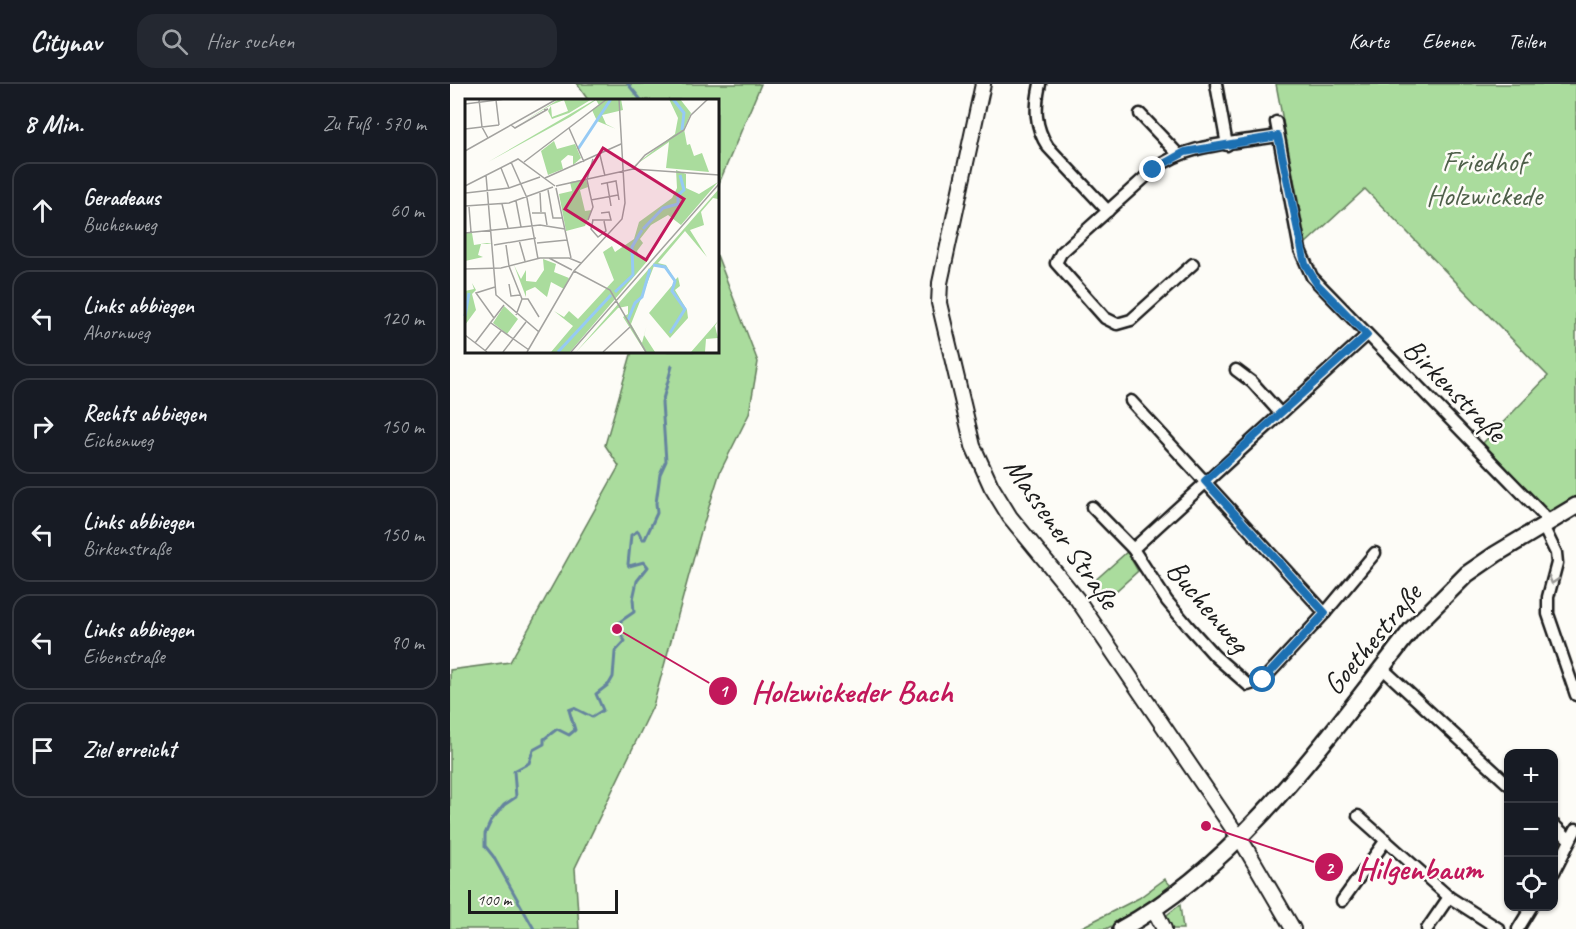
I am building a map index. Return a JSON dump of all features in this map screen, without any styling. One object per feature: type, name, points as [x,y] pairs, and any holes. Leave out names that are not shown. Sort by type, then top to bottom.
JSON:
[{"type":"main road","name":"Goethestraße","points":[[1120,929],[1154,909],[1202,874],[1239,839],[1420,621],[1467,574],[1576,506]]},
{"type":"street","name":"Massener Straße","points":[[983,84],[940,283],[939,303],[973,446],[991,486],[1010,517],[1077,599],[1239,839],[1293,929]]},
{"type":"street","points":[[1040,84],[1035,114],[1040,134],[1048,147],[1108,211]]},
{"type":"street","points":[[1216,84],[1227,144]]},
{"type":"street","points":[[1140,114],[1178,154]]},
{"type":"street","name":"Birkenstraße","points":[[1276,122],[1305,264],[1317,284],[1546,524],[1557,563],[1548,597],[1548,614],[1576,695]]},
{"type":"street","points":[[1193,264],[1131,320],[1117,324],[1105,318],[1056,263],[1061,253],[1153,170],[1178,154],[1278,136]]},
{"type":"street","points":[[1092,507],[1132,549],[1367,335]]},
{"type":"street","points":[[1236,370],[1252,382],[1280,413]]},
{"type":"street","points":[[1131,401],[1325,613]]},
{"type":"street","name":"Buchenweg","points":[[1132,549],[1167,601],[1188,626],[1215,656],[1248,685],[1263,680],[1325,613],[1375,553]]},
{"type":"street","points":[[1382,668],[1504,779]]},
{"type":"street","points":[[1358,816],[1449,897],[1499,929]]},
{"type":"street","points":[[1558,829],[1570,840]]},
{"type":"street","points":[[1558,864],[1576,829]]},
{"type":"street","points":[[1342,901],[1386,840]]},
{"type":"street","points":[[1427,929],[1449,897]]},
{"type":"street","points":[[1154,909],[1164,929]]},
{"type":"street","points":[[1518,929],[1529,911]]},
{"type":"green space","points":[[577,84],[761,84],[718,186],[718,99],[587,99]]},
{"type":"green space","name":"Friedhof Holzwickede","points":[[1276,84],[1576,84],[1576,496],[1549,513],[1483,443],[1548,376],[1365,189],[1306,243]]},
{"type":"green space","points":[[718,258],[758,362],[749,414],[720,472],[700,535],[653,706],[575,868],[579,929],[450,929],[450,670],[510,662],[619,466],[605,445],[632,352],[718,352]]},
{"type":"green space","points":[[1127,552],[1138,571],[1106,600],[1092,583]]},
{"type":"green space","points":[[1165,879],[1172,887],[1136,913],[1106,929],[1078,929],[1139,898]]},
{"type":"green space","points":[[1180,905],[1183,929],[1160,929],[1168,914]]},
{"type":"waterway","points":[[628,84],[640,99]]},
{"type":"waterway","points":[[534,929],[493,856],[485,846],[485,834],[491,821],[504,805],[516,797],[514,771],[529,763],[533,750],[544,744],[544,739],[557,729],[569,735],[575,730],[569,710],[574,708],[592,717],[603,710],[596,694],[609,684],[613,677],[615,652],[625,641],[617,629],[618,623],[634,612],[633,599],[637,581],[648,567],[644,562],[629,566],[631,535],[638,531],[642,539],[645,539],[657,513],[660,474],[666,461],[662,403],[672,366]]},
{"type":"place","name":"Holzwickeder Bach","points":[[617,629]]},
{"type":"place","name":"Hilgenbaum","points":[[1206,826]]},
{"type":"route","points":[[1153,170],[1185,152],[1278,136],[1300,250],[1305,264],[1317,284],[1367,335],[1205,481],[1325,613],[1263,680]]}]
